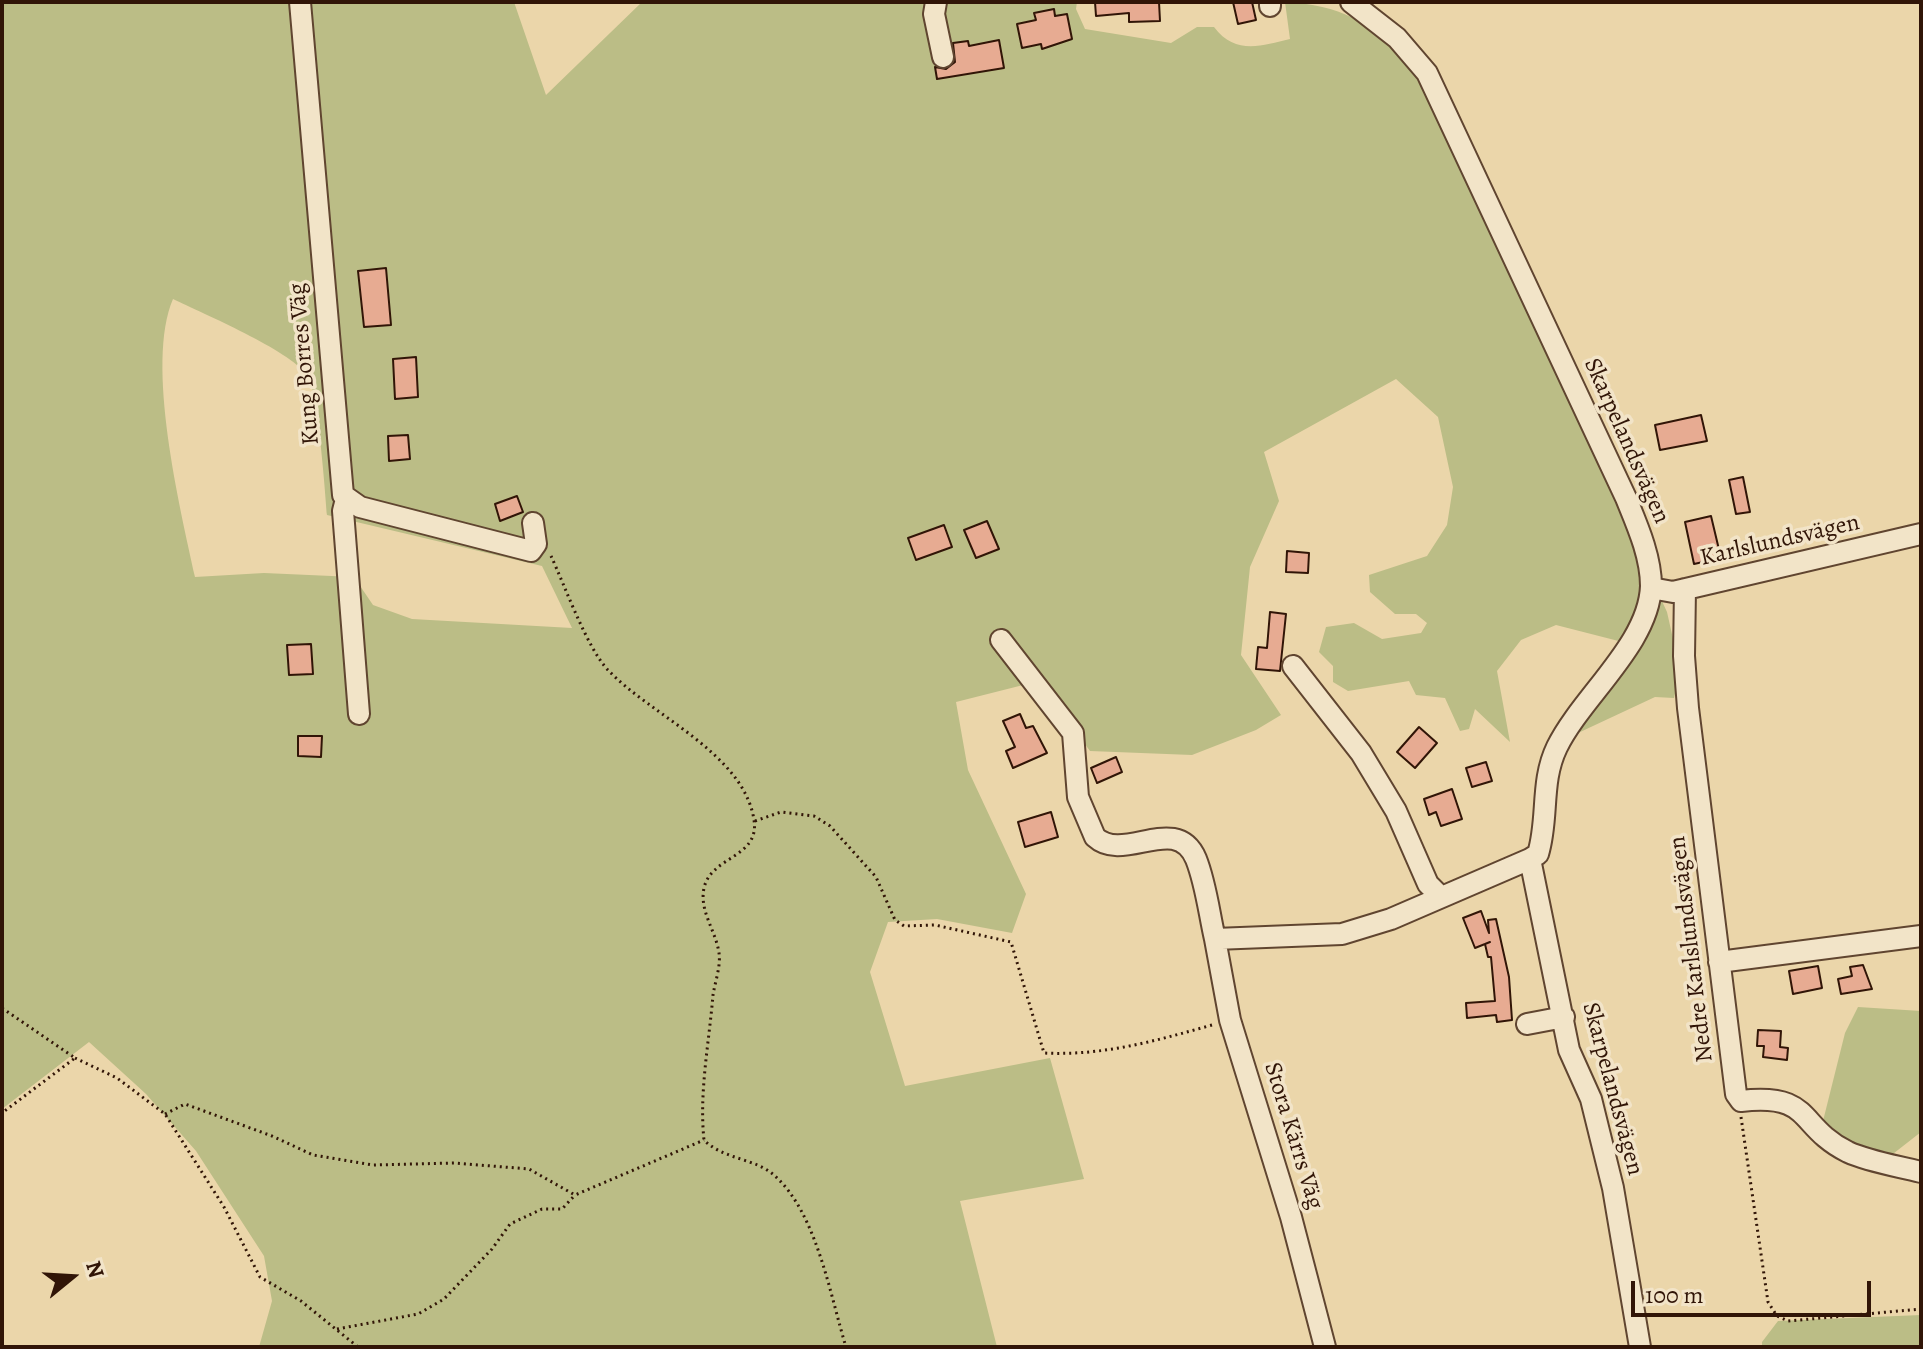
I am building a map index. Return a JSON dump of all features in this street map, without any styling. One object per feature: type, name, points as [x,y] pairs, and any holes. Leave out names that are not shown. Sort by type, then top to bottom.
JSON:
[{"type":"street","name":"Kung Borres Väg","points":[[300,2],[341,487],[346,499],[343,511],[359,714]]},
{"type":"street","points":[[936,2],[934,14],[943,57]]},
{"type":"street","name":"Skarpelandsvägen","points":[[1351,2],[1397,38],[1427,73],[1642,538],[1651,588],[1636,632],[1558,745],[1545,777],[1541,842],[1538,854],[1530,859],[1569,1050],[1591,1099],[1613,1188],[1640,1347]]},
{"type":"street","points":[[346,499],[360,507],[531,551],[536,544],[533,523]]},
{"type":"street","name":"Karlslundsvägen","points":[[1651,588],[1673,592],[1921,534]]},
{"type":"street","name":"Nedre Karlslundsvägen","points":[[1685,589],[1684,656],[1688,708],[1732,1067],[1736,1094],[1741,1101]]},
{"type":"street","name":"Stora Kärrs Väg","points":[[1001,640],[1073,733],[1078,797],[1095,837],[1113,846],[1165,837],[1182,841],[1196,858],[1230,1020],[1287,1201],[1325,1347]]},
{"type":"street","points":[[1293,666],[1361,753],[1396,811],[1428,884],[1440,896]]},
{"type":"street","points":[[1215,939],[1342,934],[1391,919],[1530,859]]},
{"type":"street","points":[[1719,962],[1921,936]]},
{"type":"street","points":[[1527,1024],[1564,1017]]},
{"type":"street","points":[[1741,1101],[1784,1101],[1796,1107],[1830,1141],[1850,1153],[1921,1172]]},
{"type":"path","points":[[536,544],[549,552],[607,670],[729,771],[747,797],[755,821],[753,839],[743,851],[711,873],[704,888],[704,909],[720,956],[703,1103],[704,1140]]},
{"type":"path","points":[[755,821],[781,812],[814,816],[830,826],[876,877],[895,920],[904,926],[935,925],[1011,942],[1044,1053],[1085,1055],[1115,1051],[1230,1020]]},
{"type":"path","points":[[2,1008],[75,1058],[117,1078],[165,1114],[224,1207],[260,1277],[301,1301],[358,1347]]},
{"type":"path","points":[[2,1113],[75,1058]]},
{"type":"path","points":[[1741,1101],[1768,1302],[1773,1313],[1788,1321],[1921,1309]]},
{"type":"path","points":[[165,1114],[185,1104],[259,1130],[313,1155],[373,1165],[454,1163],[529,1169],[575,1195]]},
{"type":"path","points":[[337,1329],[418,1314],[444,1299],[492,1249],[510,1224],[542,1209],[562,1209],[575,1195],[704,1140]]},
{"type":"path","points":[[704,1140],[723,1154],[774,1174],[792,1196],[817,1247],[846,1347]]},
{"type":"green space","points":[[2,2],[514,2],[546,95],[642,2],[1077,2],[1076,9],[1085,29],[1171,43],[1197,27],[1214,27],[1231,42],[1249,46],[1290,39],[1285,2],[1322,7],[1353,18],[1367,25],[1409,59],[1667,612],[1680,670],[1674,698],[1655,697],[1578,733],[1583,720],[1638,646],[1556,625],[1521,640],[1497,671],[1510,742],[1475,709],[1469,729],[1460,731],[1445,698],[1416,695],[1409,681],[1348,691],[1333,682],[1333,666],[1319,652],[1326,627],[1354,623],[1382,639],[1421,633],[1427,623],[1416,614],[1395,614],[1370,592],[1369,575],[1427,556],[1447,525],[1453,487],[1438,417],[1396,379],[1264,452],[1279,501],[1250,567],[1241,655],[1281,715],[1256,730],[1192,755],[1090,751],[1039,681],[956,702],[968,770],[1026,894],[1012,933],[937,919],[888,922],[870,972],[905,1086],[1050,1058],[1084,1179],[960,1201],[997,1347],[259,1347],[272,1301],[264,1256],[196,1151],[146,1094],[89,1042],[2,1109]],"holes":[[[173,299],[265,344],[307,375],[318,420],[327,515],[542,566],[572,628],[412,619],[373,605],[354,577],[264,573],[195,577],[174,475],[164,397],[165,327]]]},
{"type":"green space","points":[[1858,1007],[1921,1011],[1921,1132],[1889,1157],[1864,1153],[1823,1121],[1845,1033]]},
{"type":"green space","points":[[1921,1315],[1921,1347],[1762,1347],[1762,1342],[1778,1321]]},
{"type":"building","points":[[1095,2],[1159,2],[1160,21],[1129,22],[1129,13],[1096,16]]},
{"type":"building","points":[[1233,2],[1252,2],[1256,20],[1238,24]]},
{"type":"building","points":[[1054,9],[1055,16],[1067,14],[1072,39],[1042,49],[1041,44],[1022,48],[1017,24],[1036,20],[1034,13]]},
{"type":"building","points":[[999,40],[1004,68],[937,79],[935,67],[946,69],[955,62],[953,43],[968,41],[969,46]]},
{"type":"building","points":[[386,268],[391,325],[364,327],[358,271]]},
{"type":"building","points":[[416,357],[418,397],[395,399],[393,359]]},
{"type":"building","points":[[1701,415],[1707,441],[1660,450],[1655,425]]},
{"type":"building","points":[[408,435],[410,459],[389,461],[388,436]]},
{"type":"building","points":[[1743,477],[1750,512],[1736,514],[1729,480]]},
{"type":"building","points":[[517,496],[523,512],[500,521],[495,504]]},
{"type":"building","points":[[1711,516],[1721,558],[1694,564],[1685,522]]},
{"type":"building","points":[[987,521],[999,549],[976,558],[964,530]]},
{"type":"building","points":[[944,525],[952,547],[916,560],[908,538]]},
{"type":"building","points":[[1287,551],[1309,553],[1308,573],[1286,572]]},
{"type":"building","points":[[1270,612],[1286,614],[1280,671],[1256,669],[1258,647],[1267,648]]},
{"type":"building","points":[[311,644],[313,674],[289,675],[287,645]]},
{"type":"building","points":[[1020,714],[1026,728],[1033,726],[1047,753],[1013,768],[1006,751],[1015,747],[1003,721]]},
{"type":"building","points":[[1419,727],[1437,743],[1415,768],[1397,752]]},
{"type":"building","points":[[298,736],[322,736],[321,757],[298,756]]},
{"type":"building","points":[[1116,757],[1122,772],[1097,783],[1091,768]]},
{"type":"building","points":[[1486,762],[1492,781],[1472,787],[1466,768]]},
{"type":"building","points":[[1452,789],[1462,819],[1441,826],[1436,812],[1429,815],[1424,799]]},
{"type":"building","points":[[1051,812],[1058,837],[1025,847],[1018,822]]},
{"type":"building","points":[[1481,911],[1489,933],[1488,920],[1496,919],[1509,977],[1512,1020],[1497,1022],[1496,1015],[1467,1018],[1466,1003],[1495,1001],[1491,957],[1488,957],[1485,944],[1475,948],[1463,918]]},
{"type":"building","points":[[1863,965],[1872,989],[1841,994],[1838,979],[1852,976],[1850,967]]},
{"type":"building","points":[[1818,966],[1822,988],[1793,994],[1789,971]]},
{"type":"building","points":[[1758,1030],[1781,1031],[1780,1047],[1788,1048],[1787,1060],[1763,1057],[1764,1046],[1757,1046]]}]
